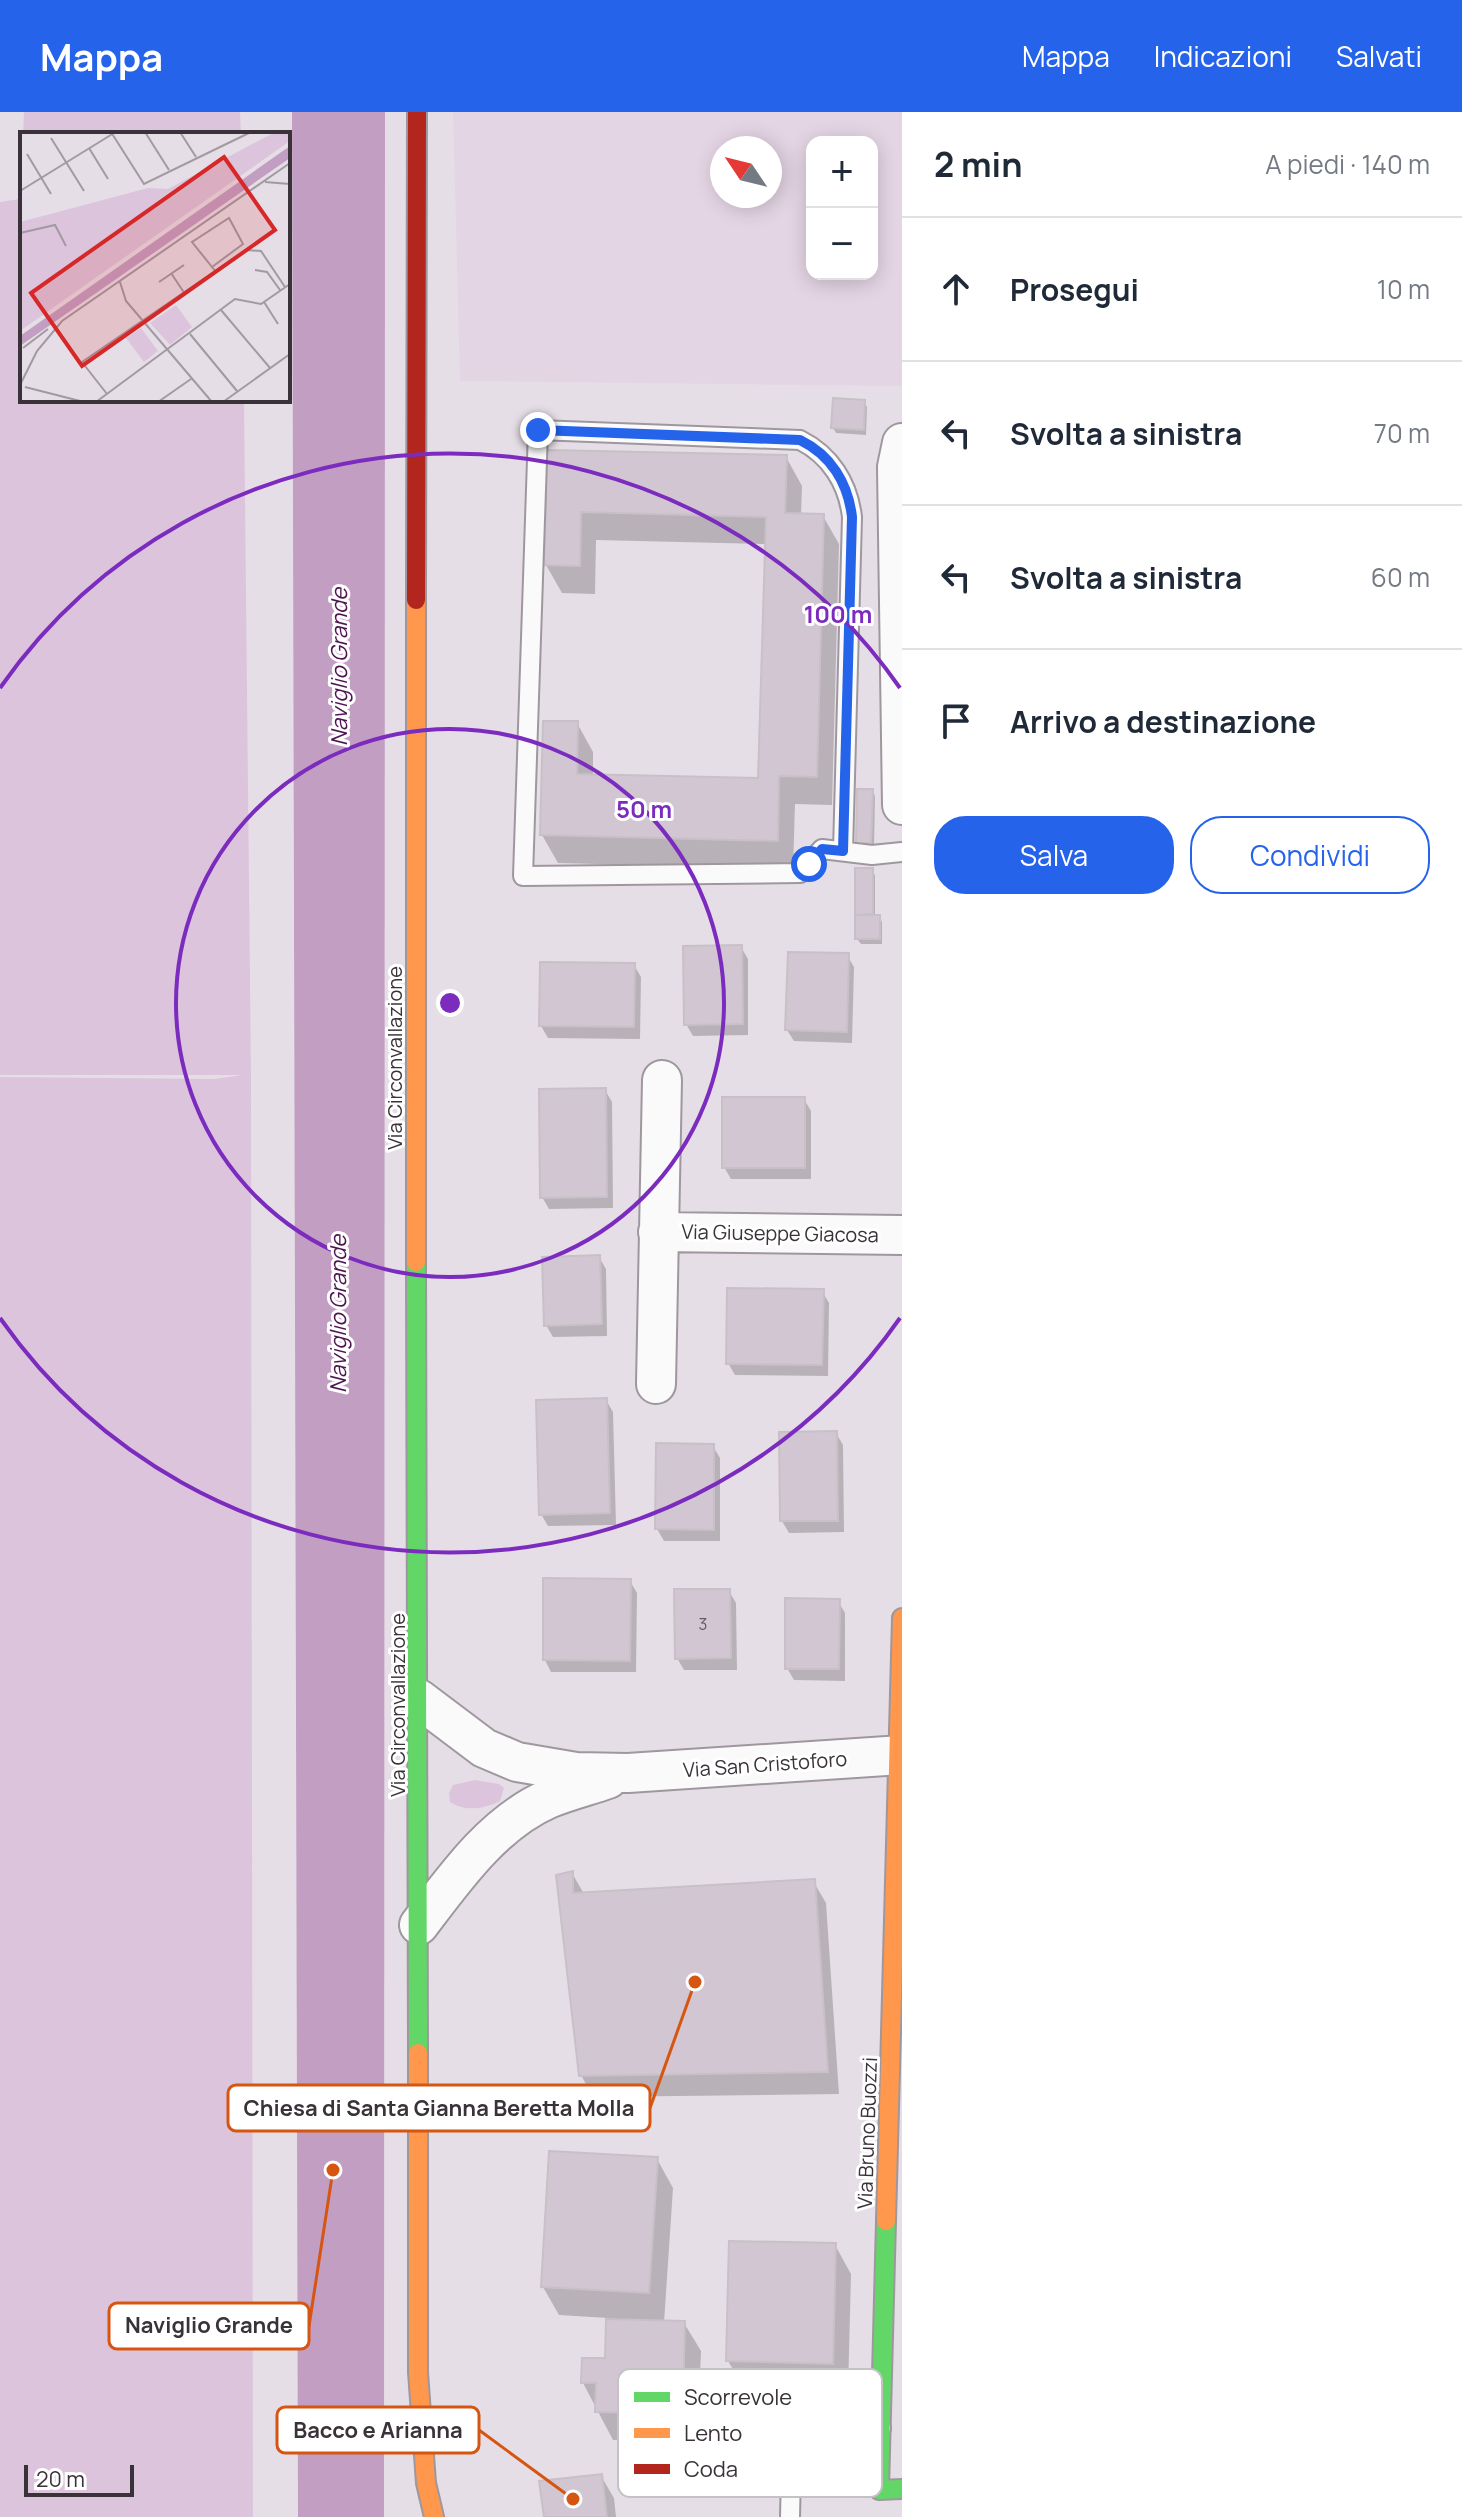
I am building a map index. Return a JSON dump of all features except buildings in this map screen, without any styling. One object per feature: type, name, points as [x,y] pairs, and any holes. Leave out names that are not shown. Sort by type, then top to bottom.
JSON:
[{"type":"main road","name":"Via Circonvallazione","points":[[417,112],[418,2372],[426,2483],[434,2517]]},
{"type":"main road","points":[[901,1755],[902,1618]]},
{"type":"main road","name":"Via Bruno Buozzi","points":[[882,2394],[901,1755]]},
{"type":"main road","name":"Via Bruno Buozzi","points":[[882,2490],[902,2489]]},
{"type":"street","points":[[902,443],[897,467],[902,805]]},
{"type":"street","name":"Via Giuseppe Giacosa","points":[[656,1384],[662,1080]]},
{"type":"street","name":"Via Giuseppe Giacosa","points":[[658,1232],[902,1235]]},
{"type":"street","points":[[419,1699],[484,1748],[517,1762],[576,1772],[628,1773]]},
{"type":"street","name":"Via San Cristoforo","points":[[628,1773],[901,1755]]},
{"type":"street","points":[[419,1925],[459,1872],[515,1819],[546,1800],[628,1773]]},
{"type":"lane","points":[[843,851],[852,517],[847,492],[833,467],[822,453],[800,440],[538,430],[523,876],[800,873],[822,849],[872,855],[902,852]]},
{"type":"lane","points":[[790,2497],[790,2517]]},
{"type":"shaded area","points":[[24,112],[240,112],[241,132],[23,132]]},
{"type":"shaded area","points":[[453,112],[902,112],[902,386],[460,381]]},
{"type":"shaded area","points":[[20,199],[20,402],[244,402],[251,1075],[253,2517],[0,2517],[0,1077],[215,1079],[242,1075],[0,1075],[0,202]]},
{"type":"shaded area","points":[[475,1780],[499,1784],[504,1788],[500,1801],[475,1808],[450,1802],[449,1793],[453,1785]]},
{"type":"water","points":[[292,112],[385,112],[384,2517],[298,2517]]},
{"type":"traffic: fast","points":[[416,1262],[418,2053]]},
{"type":"traffic: fast","points":[[882,2375],[886,2221]]},
{"type":"traffic: fast","points":[[882,2490],[902,2489]]},
{"type":"traffic: slow","points":[[416,600],[416,1262]]},
{"type":"traffic: slow","points":[[886,2221],[902,1618]]},
{"type":"traffic: slow","points":[[418,2053],[418,2372],[426,2483],[434,2517]]},
{"type":"traffic: jam","points":[[416,600],[417,112]]},
{"type":"place","name":"Chiesa di Santa Gianna Beretta Molla","points":[[695,1982]]},
{"type":"place","name":"Naviglio Grande","points":[[333,2170]]},
{"type":"place","name":"Bacco e Arianna","points":[[573,2499]]},
{"type":"route","points":[[538,430],[800,440],[822,453],[839,476],[847,492],[852,517],[843,851],[822,849],[809,864]]}]
